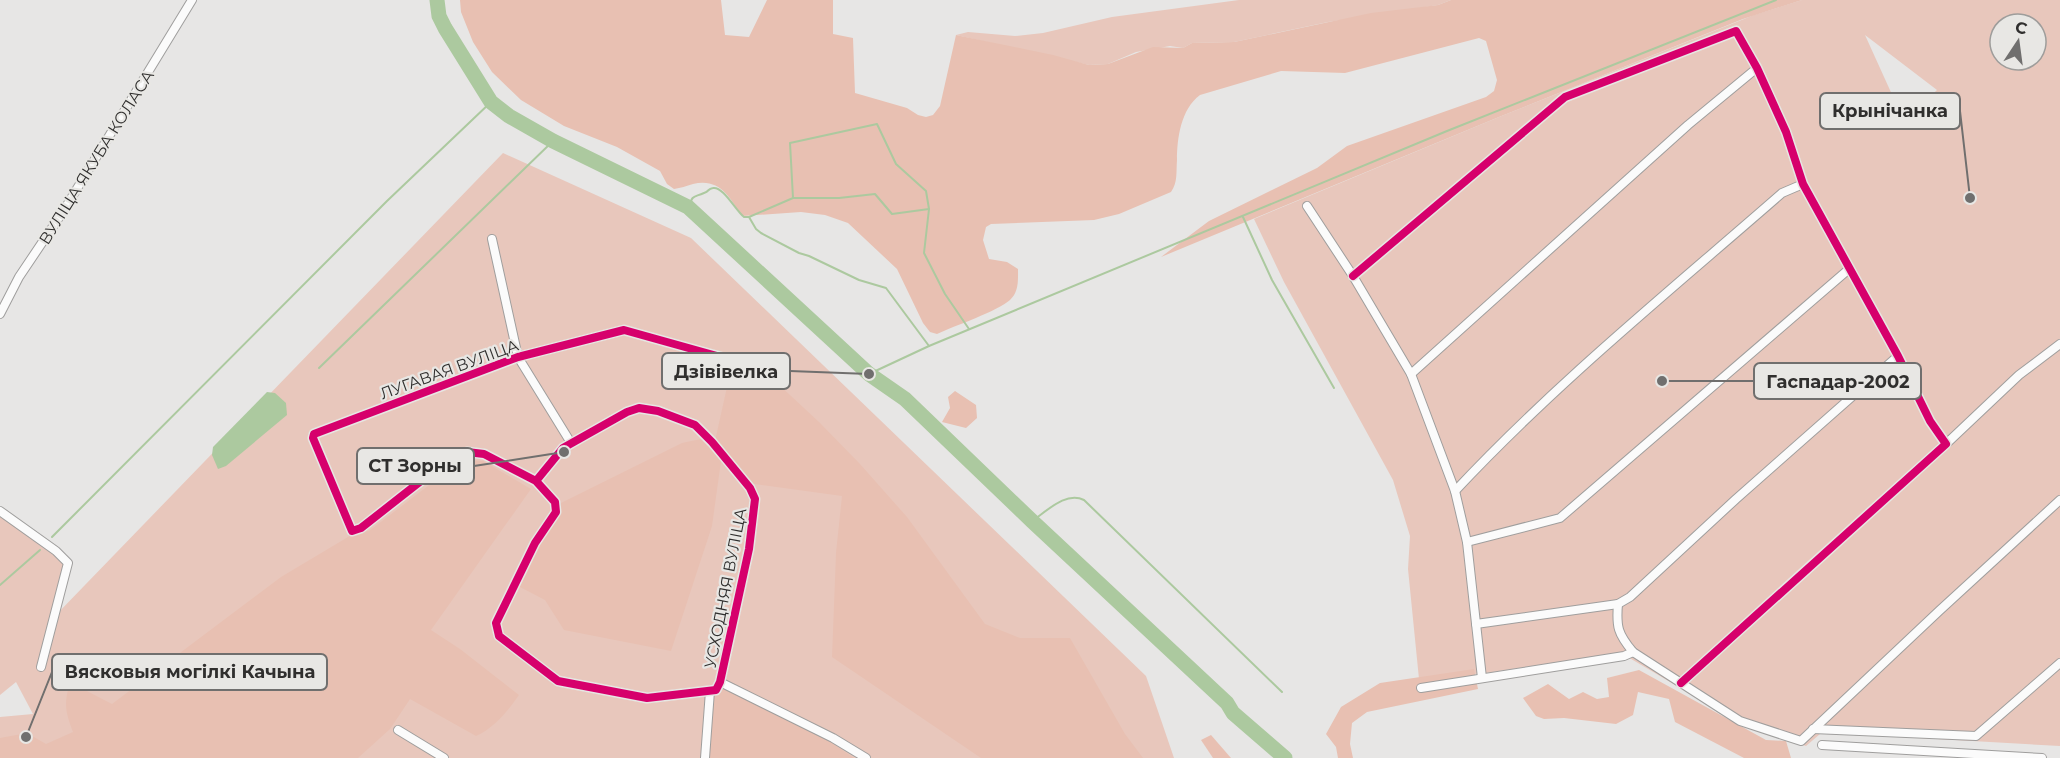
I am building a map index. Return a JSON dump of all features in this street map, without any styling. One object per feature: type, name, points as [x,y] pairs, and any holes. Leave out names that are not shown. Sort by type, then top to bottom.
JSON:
[{"type":"street","name":"ВУЛІЦА ЯКУБА КОЛАСА","points":[[0,314],[19,276],[64,210],[192,0]]},
{"type":"street","points":[[1353,276],[1565,97],[1736,31],[1757,68],[1786,132],[1803,184],[1898,356],[1930,421],[1946,444]]},
{"type":"street","points":[[1411,374],[1688,125],[1757,68]]},
{"type":"street","points":[[1455,491],[1485,459],[1612,341],[1782,193],[1803,184]]},
{"type":"street","points":[[1307,207],[1353,276],[1411,374],[1455,491],[1467,542],[1482,678]]},
{"type":"street","points":[[492,239],[518,357],[572,443],[563,448],[536,481],[555,501],[556,512],[535,543],[496,623],[499,636],[558,681],[647,698],[716,690],[720,682],[833,738],[866,758]]},
{"type":"street","points":[[1467,542],[1560,518],[1849,269]]},
{"type":"street","name":"ЛУГАВАЯ ВУЛІЦА","points":[[536,481],[484,454],[467,452],[454,455],[361,528],[352,531],[313,442],[314,434],[518,357],[624,330],[735,361]]},
{"type":"street","points":[[1682,683],[2019,375],[2060,344]]},
{"type":"street","points":[[1476,624],[1618,604],[1630,597],[1736,499],[1898,356]]},
{"type":"street","name":"УСХОДНЯЯ ВУЛІЦА","points":[[572,443],[627,412],[639,408],[658,411],[695,425],[750,488],[755,499],[749,549],[720,682]]},
{"type":"street","points":[[1618,604],[1617,624],[1622,639],[1633,652],[1740,721],[1801,741],[2060,500]]},
{"type":"street","points":[[0,511],[68,562],[41,667]]},
{"type":"street","points":[[1421,688],[1624,656],[1633,652]]},
{"type":"street","points":[[1813,729],[1976,736],[2060,663]]},
{"type":"street","name":"УСХОДНЯЯ ВУЛІЦА","points":[[705,758],[710,691]]},
{"type":"street","points":[[398,730],[444,758]]},
{"type":"street","points":[[1822,745],[2042,758]]},
{"type":"shaded area","points":[[460,0],[721,0],[725,35],[749,37],[767,0],[833,0],[833,34],[853,38],[855,93],[907,108],[926,117],[933,115],[940,106],[956,35],[1053,55],[1089,65],[1108,64],[1153,47],[1183,48],[1192,43],[1234,42],[1371,13],[1438,5],[1451,0],[1802,0],[1743,19],[1161,257],[1209,221],[1317,168],[1347,146],[1486,97],[1494,91],[1497,80],[1486,41],[1479,38],[1345,73],[1281,71],[1200,95],[1188,108],[1181,124],[1176,181],[1171,192],[1119,214],[1094,220],[991,224],[986,227],[983,240],[989,259],[1007,262],[1018,269],[1015,293],[1010,300],[996,309],[937,334],[930,332],[923,323],[897,269],[848,223],[825,215],[801,212],[742,216],[728,196],[717,186],[702,183],[674,189],[667,184],[660,171],[617,147],[564,126],[521,100],[492,72],[473,42],[461,12]]},
{"type":"shaded area","points":[[1239,0],[1451,0],[1438,5],[1328,22],[1234,42],[1192,43],[1183,48],[1170,46],[1136,52],[1108,64],[1089,65],[956,35],[968,32],[1015,36],[1043,33],[1112,17]]},
{"type":"shaded area","points":[[1802,0],[2060,0],[2060,746],[1820,734],[1806,746],[1743,725],[1621,653],[1486,673],[1419,679],[1408,569],[1410,536],[1393,480],[1284,282],[1254,219],[1499,117],[1754,15]],"holes":[[[1865,35],[1937,90],[1904,121]]]},
{"type":"shaded area","points":[[503,153],[691,238],[1146,676],[1174,758],[0,758],[0,717],[33,714],[16,682],[0,695],[0,511],[68,563],[55,616]]},
{"type":"shaded area","points":[[740,365],[776,382],[860,464],[907,517],[985,624],[1020,638],[1070,638],[1125,734],[1143,758],[981,758],[832,657],[836,553],[842,496],[754,484],[732,463],[715,441],[727,387]]},
{"type":"shaded area","points":[[955,391],[976,405],[977,418],[966,428],[942,422],[950,408],[948,397]]},
{"type":"shaded area","points":[[267,392],[275,393],[286,403],[287,415],[226,466],[218,469],[212,455],[213,447]]},
{"type":"shaded area","points":[[701,439],[721,461],[712,526],[671,651],[564,630],[545,600],[518,586],[538,547],[560,513],[561,503],[682,443]]},
{"type":"shaded area","points":[[467,460],[483,461],[531,489],[431,630],[460,649],[519,695],[500,718],[483,732],[476,736],[410,699],[390,729],[358,758],[0,758],[0,738],[27,733],[46,744],[73,732],[66,710],[69,687],[81,688],[112,704],[281,577],[353,534],[369,531],[454,466]]},
{"type":"shaded area","points":[[1474,669],[1478,689],[1367,712],[1352,723],[1350,744],[1353,758],[1338,758],[1336,747],[1326,734],[1341,707],[1380,683]]},
{"type":"shaded area","points":[[1639,670],[1766,740],[1786,741],[1791,758],[1744,758],[1675,722],[1669,699],[1638,692],[1633,715],[1616,724],[1564,718],[1544,719],[1536,716],[1523,698],[1548,684],[1569,699],[1583,692],[1597,699],[1609,697],[1607,678]]},
{"type":"shaded area","points":[[723,686],[832,743],[854,758],[710,758],[712,706],[716,690]]},
{"type":"shaded area","points":[[1211,735],[1231,758],[1213,758],[1201,740]]},
{"type":"waterway","points":[[437,0],[439,16],[445,28],[491,102],[509,116],[553,141],[688,207],[869,374],[905,399],[1227,703],[1233,713],[1285,758]]},
{"type":"waterway","points":[[869,374],[929,346],[1447,131],[1776,0]]},
{"type":"waterway","points":[[52,537],[387,201],[491,102]]},
{"type":"waterway","points":[[749,217],[793,198],[790,143],[877,124],[896,164],[926,191],[929,209],[924,253],[945,294],[969,329]]},
{"type":"waterway","points":[[319,368],[553,141]]},
{"type":"waterway","points":[[688,207],[694,197],[711,188],[717,188],[744,217],[749,217],[761,233],[859,280],[886,288],[929,346]]},
{"type":"waterway","points":[[793,198],[839,198],[875,194],[892,214],[929,209]]},
{"type":"waterway","points":[[1243,217],[1272,280],[1334,388]]},
{"type":"waterway","points":[[1032,521],[1064,500],[1070,498],[1084,500],[1282,692]]},
{"type":"waterway","points":[[0,585],[40,550]]},
{"type":"cycle path","points":[[1353,276],[1565,97],[1736,31],[1757,68],[1786,132],[1803,184],[1898,356],[1930,421],[1946,444],[1681,683]]},
{"type":"cycle path","points":[[536,481],[563,448],[627,412],[639,408],[658,411],[695,425],[712,442],[750,488],[755,499],[749,549],[720,682],[716,690],[647,698],[558,681],[499,636],[496,623],[535,543],[556,512],[555,502],[536,481],[484,454],[467,452],[454,455],[361,528],[352,531],[313,438],[314,434],[518,357],[624,330],[735,361]]},
{"type":"place","name":"Крынічанка","points":[[1970,198]]},
{"type":"place","name":"Дзівівелка","points":[[869,374]]},
{"type":"place","name":"Гаспадар-2002","points":[[1662,381]]},
{"type":"place","name":"СТ Зорны","points":[[564,452]]},
{"type":"place","name":"Вясковыя могілкі Качына","points":[[26,737]]}]
